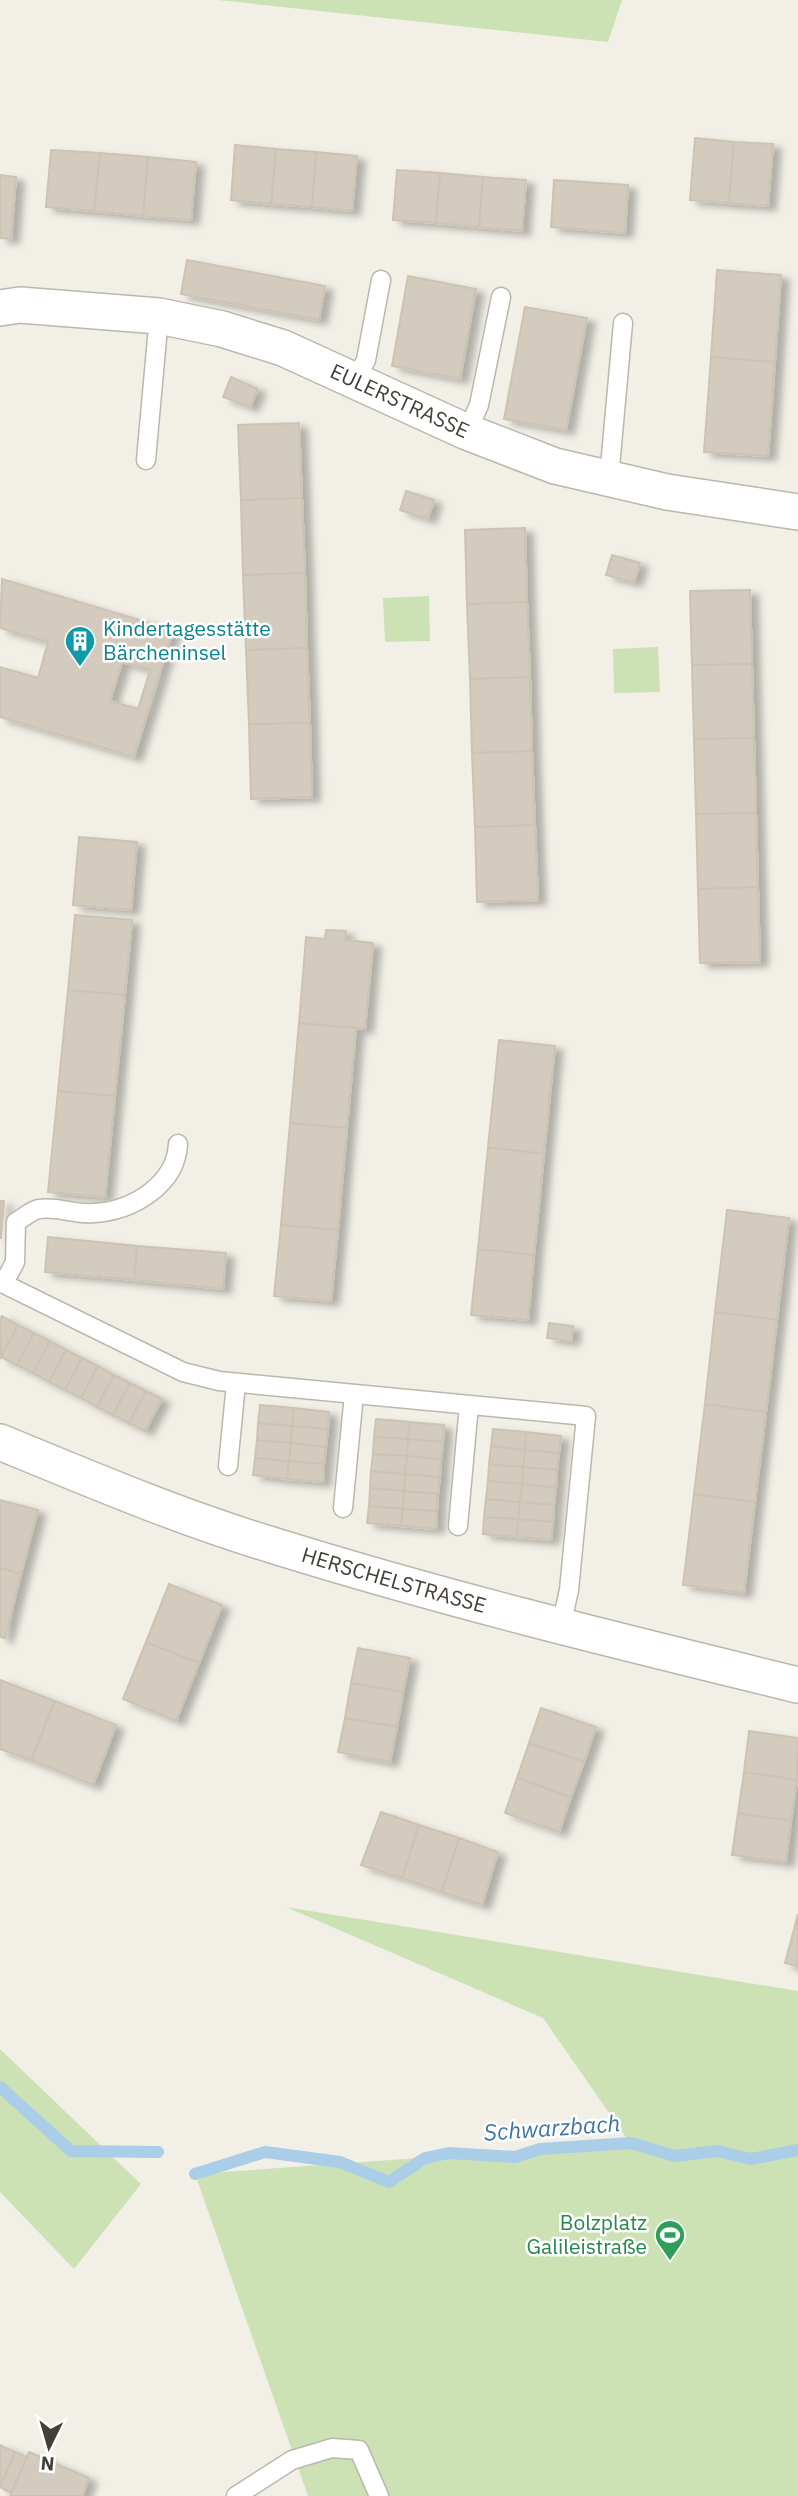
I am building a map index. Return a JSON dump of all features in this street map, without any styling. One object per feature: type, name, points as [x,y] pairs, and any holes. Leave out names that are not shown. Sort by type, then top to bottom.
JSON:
[{"type":"street","name":"EULERSTRASSE","points":[[0,308],[20,305],[159,316],[222,330],[283,348],[467,432],[555,466],[667,492],[798,512]]},
{"type":"street","name":"HERSCHELSTRASSE","points":[[0,1442],[138,1498],[270,1545],[531,1619],[798,1685]]},
{"type":"lane","points":[[355,381],[366,360],[381,280]]},
{"type":"lane","points":[[467,432],[479,405],[501,296]]},
{"type":"lane","points":[[146,460],[159,316]]},
{"type":"lane","points":[[608,478],[623,323]]},
{"type":"lane","points":[[178,1144],[178,1158],[170,1174],[130,1206],[93,1213],[38,1209],[16,1222],[15,1262],[2,1282],[183,1371],[236,1383],[586,1416],[569,1590],[561,1626]]},
{"type":"lane","points":[[228,1466],[236,1383]]},
{"type":"lane","points":[[343,1508],[354,1394]]},
{"type":"lane","points":[[458,1527],[470,1405]]},
{"type":"lane","points":[[236,2496],[292,2460],[332,2448],[359,2450],[379,2496]]},
{"type":"green space","points":[[218,0],[622,0],[608,42]]},
{"type":"green space","points":[[429,596],[430,641],[385,642],[383,598]]},
{"type":"green space","points":[[658,647],[660,692],[614,693],[613,649]]},
{"type":"green space","points":[[286,1907],[798,1991],[798,2496],[308,2496],[195,2174],[630,2143],[543,2018]]},
{"type":"green space","points":[[0,2049],[141,2184],[74,2269],[0,2192]]},
{"type":"building","points":[[695,138],[734,142],[729,203],[690,200]]},
{"type":"building","points":[[734,142],[773,144],[768,206],[729,203]]},
{"type":"building","points":[[235,145],[276,149],[271,204],[231,200]]},
{"type":"building","points":[[276,149],[316,152],[312,207],[271,204]]},
{"type":"building","points":[[51,150],[100,153],[94,211],[46,207]]},
{"type":"building","points":[[316,152],[357,156],[352,211],[312,207]]},
{"type":"building","points":[[100,153],[148,157],[143,216],[94,211]]},
{"type":"building","points":[[148,157],[196,162],[191,220],[143,216]]},
{"type":"building","points":[[397,170],[440,173],[436,223],[393,220]]},
{"type":"building","points":[[440,173],[483,177],[479,227],[436,223]]},
{"type":"building","points":[[0,175],[16,177],[11,239],[0,238]]},
{"type":"building","points":[[483,177],[526,180],[522,231],[479,227]]},
{"type":"building","points":[[554,180],[628,185],[625,233],[551,227]]},
{"type":"building","points":[[187,260],[325,286],[319,320],[181,294]]},
{"type":"building","points":[[717,270],[781,275],[775,362],[711,357]]},
{"type":"building","points":[[408,276],[476,289],[460,379],[392,366]]},
{"type":"building","points":[[525,307],[587,318],[566,430],[504,419]]},
{"type":"building","points":[[711,357],[775,362],[768,456],[704,452]]},
{"type":"building","points":[[231,377],[258,389],[250,407],[223,397]]},
{"type":"building","points":[[299,423],[302,498],[241,500],[238,425]]},
{"type":"building","points":[[406,491],[434,500],[428,519],[400,510]]},
{"type":"building","points":[[302,498],[305,573],[243,575],[241,500]]},
{"type":"building","points":[[525,528],[527,602],[467,604],[465,530]]},
{"type":"building","points":[[612,555],[640,563],[634,582],[606,575]]},
{"type":"building","points":[[305,573],[307,648],[246,650],[243,575]]},
{"type":"building","name":"Kindertagesstätte Bärcheninsel","points":[[2,579],[173,630],[134,757],[0,717],[0,667],[38,678],[48,642],[0,628]],"holes":[[[122,662],[150,670],[138,709],[110,701]]]},
{"type":"building","points":[[750,590],[752,664],[692,665],[690,591]]},
{"type":"building","points":[[527,602],[530,677],[470,679],[467,604]]},
{"type":"building","points":[[307,648],[310,723],[249,724],[246,650]]},
{"type":"building","points":[[752,664],[754,738],[694,739],[692,665]]},
{"type":"building","points":[[530,677],[532,751],[472,753],[470,679]]},
{"type":"building","points":[[310,723],[312,797],[251,799],[249,724]]},
{"type":"building","points":[[754,738],[756,813],[696,814],[694,739]]},
{"type":"building","points":[[532,751],[535,825],[475,827],[472,753]]},
{"type":"building","points":[[756,813],[758,887],[698,889],[696,814]]},
{"type":"building","points":[[535,825],[538,900],[477,902],[475,827]]},
{"type":"building","points":[[79,837],[137,842],[131,910],[73,905]]},
{"type":"building","points":[[758,887],[760,962],[700,963],[698,889]]},
{"type":"building","points":[[75,915],[132,920],[125,995],[68,990]]},
{"type":"building","points":[[326,930],[346,931],[345,940],[373,943],[365,1029],[299,1023],[306,937],[325,939]]},
{"type":"building","points":[[68,990],[125,995],[115,1096],[58,1091]]},
{"type":"building","points":[[299,1023],[356,1028],[347,1128],[290,1123]]},
{"type":"building","points":[[499,1040],[555,1046],[544,1154],[488,1147]]},
{"type":"building","points":[[58,1091],[115,1096],[105,1197],[48,1192]]},
{"type":"building","points":[[290,1123],[347,1128],[338,1230],[281,1225]]},
{"type":"building","points":[[488,1147],[544,1154],[534,1255],[478,1249]]},
{"type":"building","points":[[0,1201],[4,1201],[1,1238],[0,1238]]},
{"type":"building","points":[[727,1210],[789,1218],[777,1320],[715,1312]]},
{"type":"building","points":[[281,1225],[338,1230],[331,1301],[274,1296]]},
{"type":"building","points":[[48,1237],[137,1246],[134,1280],[45,1272]]},
{"type":"building","points":[[137,1246],[226,1253],[223,1289],[134,1280]]},
{"type":"building","points":[[478,1249],[534,1255],[528,1320],[471,1315]]},
{"type":"building","points":[[715,1312],[777,1320],[766,1412],[705,1404]]},
{"type":"building","points":[[2,1316],[18,1325],[1,1357],[0,1320]]},
{"type":"building","points":[[549,1323],[573,1326],[571,1341],[547,1338]]},
{"type":"building","points":[[18,1325],[34,1333],[17,1365],[1,1357]]},
{"type":"building","points":[[34,1333],[50,1341],[33,1373],[17,1365]]},
{"type":"building","points":[[50,1341],[66,1350],[49,1382],[33,1373]]},
{"type":"building","points":[[66,1350],[82,1358],[65,1390],[49,1382]]},
{"type":"building","points":[[82,1358],[98,1366],[81,1398],[65,1390]]},
{"type":"building","points":[[98,1366],[114,1375],[97,1407],[81,1398]]},
{"type":"building","points":[[114,1375],[130,1383],[113,1415],[97,1407]]},
{"type":"building","points":[[130,1383],[146,1391],[129,1423],[113,1415]]},
{"type":"building","points":[[146,1391],[162,1399],[145,1431],[129,1423]]},
{"type":"building","points":[[705,1404],[766,1412],[755,1502],[694,1494]]},
{"type":"building","points":[[260,1405],[294,1408],[292,1426],[258,1423]]},
{"type":"building","points":[[294,1408],[329,1412],[328,1429],[292,1426]]},
{"type":"building","points":[[376,1419],[410,1422],[408,1439],[374,1437]]},
{"type":"building","points":[[410,1422],[444,1425],[443,1442],[408,1439]]},
{"type":"building","points":[[258,1423],[292,1426],[291,1443],[257,1440]]},
{"type":"building","points":[[292,1426],[328,1429],[326,1447],[291,1443]]},
{"type":"building","points":[[493,1429],[526,1432],[525,1450],[491,1446]]},
{"type":"building","points":[[526,1432],[561,1436],[559,1453],[525,1450]]},
{"type":"building","points":[[374,1437],[408,1439],[407,1456],[373,1454]]},
{"type":"building","points":[[408,1439],[443,1442],[441,1459],[407,1456]]},
{"type":"building","points":[[257,1440],[291,1443],[289,1461],[255,1458]]},
{"type":"building","points":[[291,1443],[326,1447],[324,1464],[289,1461]]},
{"type":"building","points":[[491,1446],[525,1450],[523,1467],[489,1464]]},
{"type":"building","points":[[525,1450],[559,1453],[557,1470],[523,1467]]},
{"type":"building","points":[[373,1454],[407,1456],[405,1474],[371,1471]]},
{"type":"building","points":[[407,1456],[441,1459],[440,1477],[405,1474]]},
{"type":"building","points":[[255,1458],[289,1461],[287,1479],[253,1475]]},
{"type":"building","points":[[289,1461],[324,1464],[323,1482],[287,1479]]},
{"type":"building","points":[[489,1464],[523,1467],[522,1484],[488,1481]]},
{"type":"building","points":[[523,1467],[557,1470],[556,1488],[522,1484]]},
{"type":"building","points":[[371,1471],[405,1474],[404,1491],[370,1488]]},
{"type":"building","points":[[405,1474],[440,1477],[438,1494],[404,1491]]},
{"type":"building","points":[[488,1481],[522,1484],[520,1502],[486,1499]]},
{"type":"building","points":[[522,1484],[556,1488],[554,1505],[520,1502]]},
{"type":"building","points":[[370,1488],[404,1491],[403,1509],[369,1506]]},
{"type":"building","points":[[404,1491],[438,1494],[437,1511],[403,1509]]},
{"type":"building","points":[[694,1494],[755,1502],[744,1593],[683,1585]]},
{"type":"building","points":[[486,1499],[520,1502],[518,1519],[484,1517]]},
{"type":"building","points":[[0,1500],[38,1510],[21,1574],[0,1568]]},
{"type":"building","points":[[520,1502],[554,1505],[553,1522],[518,1519]]},
{"type":"building","points":[[369,1506],[403,1509],[401,1526],[367,1523]]},
{"type":"building","points":[[403,1509],[437,1511],[436,1529],[401,1526]]},
{"type":"building","points":[[484,1517],[518,1519],[517,1537],[483,1534]]},
{"type":"building","points":[[518,1519],[553,1522],[551,1540],[517,1537]]},
{"type":"building","points":[[0,1568],[21,1574],[5,1638],[0,1637]]},
{"type":"building","points":[[169,1584],[222,1605],[199,1663],[146,1642]]},
{"type":"building","points":[[146,1642],[199,1663],[176,1721],[123,1699]]},
{"type":"building","points":[[358,1648],[410,1658],[403,1692],[351,1683]]},
{"type":"building","points":[[0,1680],[55,1701],[31,1760],[0,1749]]},
{"type":"building","points":[[351,1683],[403,1692],[397,1727],[345,1718]]},
{"type":"building","points":[[55,1701],[116,1725],[93,1785],[31,1760]]},
{"type":"building","points":[[541,1708],[596,1727],[584,1762],[529,1743]]},
{"type":"building","points":[[345,1718],[397,1727],[390,1762],[338,1752]]},
{"type":"building","points":[[749,1731],[798,1738],[797,1780],[744,1772]]},
{"type":"building","points":[[529,1743],[584,1762],[571,1797],[517,1778]]},
{"type":"building","points":[[744,1772],[797,1780],[791,1821],[738,1813]]},
{"type":"building","points":[[517,1778],[571,1797],[559,1832],[505,1813]]},
{"type":"building","points":[[381,1812],[419,1825],[402,1878],[361,1865]]},
{"type":"building","points":[[738,1813],[791,1821],[786,1862],[732,1855]]},
{"type":"building","points":[[419,1825],[459,1838],[442,1892],[402,1878]]},
{"type":"building","points":[[459,1838],[498,1852],[482,1905],[442,1892]]},
{"type":"building","points":[[798,1914],[798,1966],[785,1963]]},
{"type":"building","points":[[0,2445],[15,2452],[0,2487]]},
{"type":"building","points":[[15,2452],[27,2457],[11,2493],[0,2487]]},
{"type":"building","points":[[29,2452],[89,2478],[82,2496],[10,2496]]},
{"type":"waterway","name":"Schwarzbach","points":[[0,2087],[71,2151],[158,2152]]},
{"type":"waterway","name":"Schwarzbach","points":[[195,2174],[265,2152],[340,2162],[389,2182],[425,2158],[449,2153],[515,2157],[540,2149],[631,2143],[675,2156],[717,2151],[751,2159],[798,2150]]},
{"type":"place","name":"Kindertagesstätte Bärcheninsel","points":[[80,668]]},
{"type":"place","name":"Bolzplatz Galileistraße","points":[[670,2262]]}]
